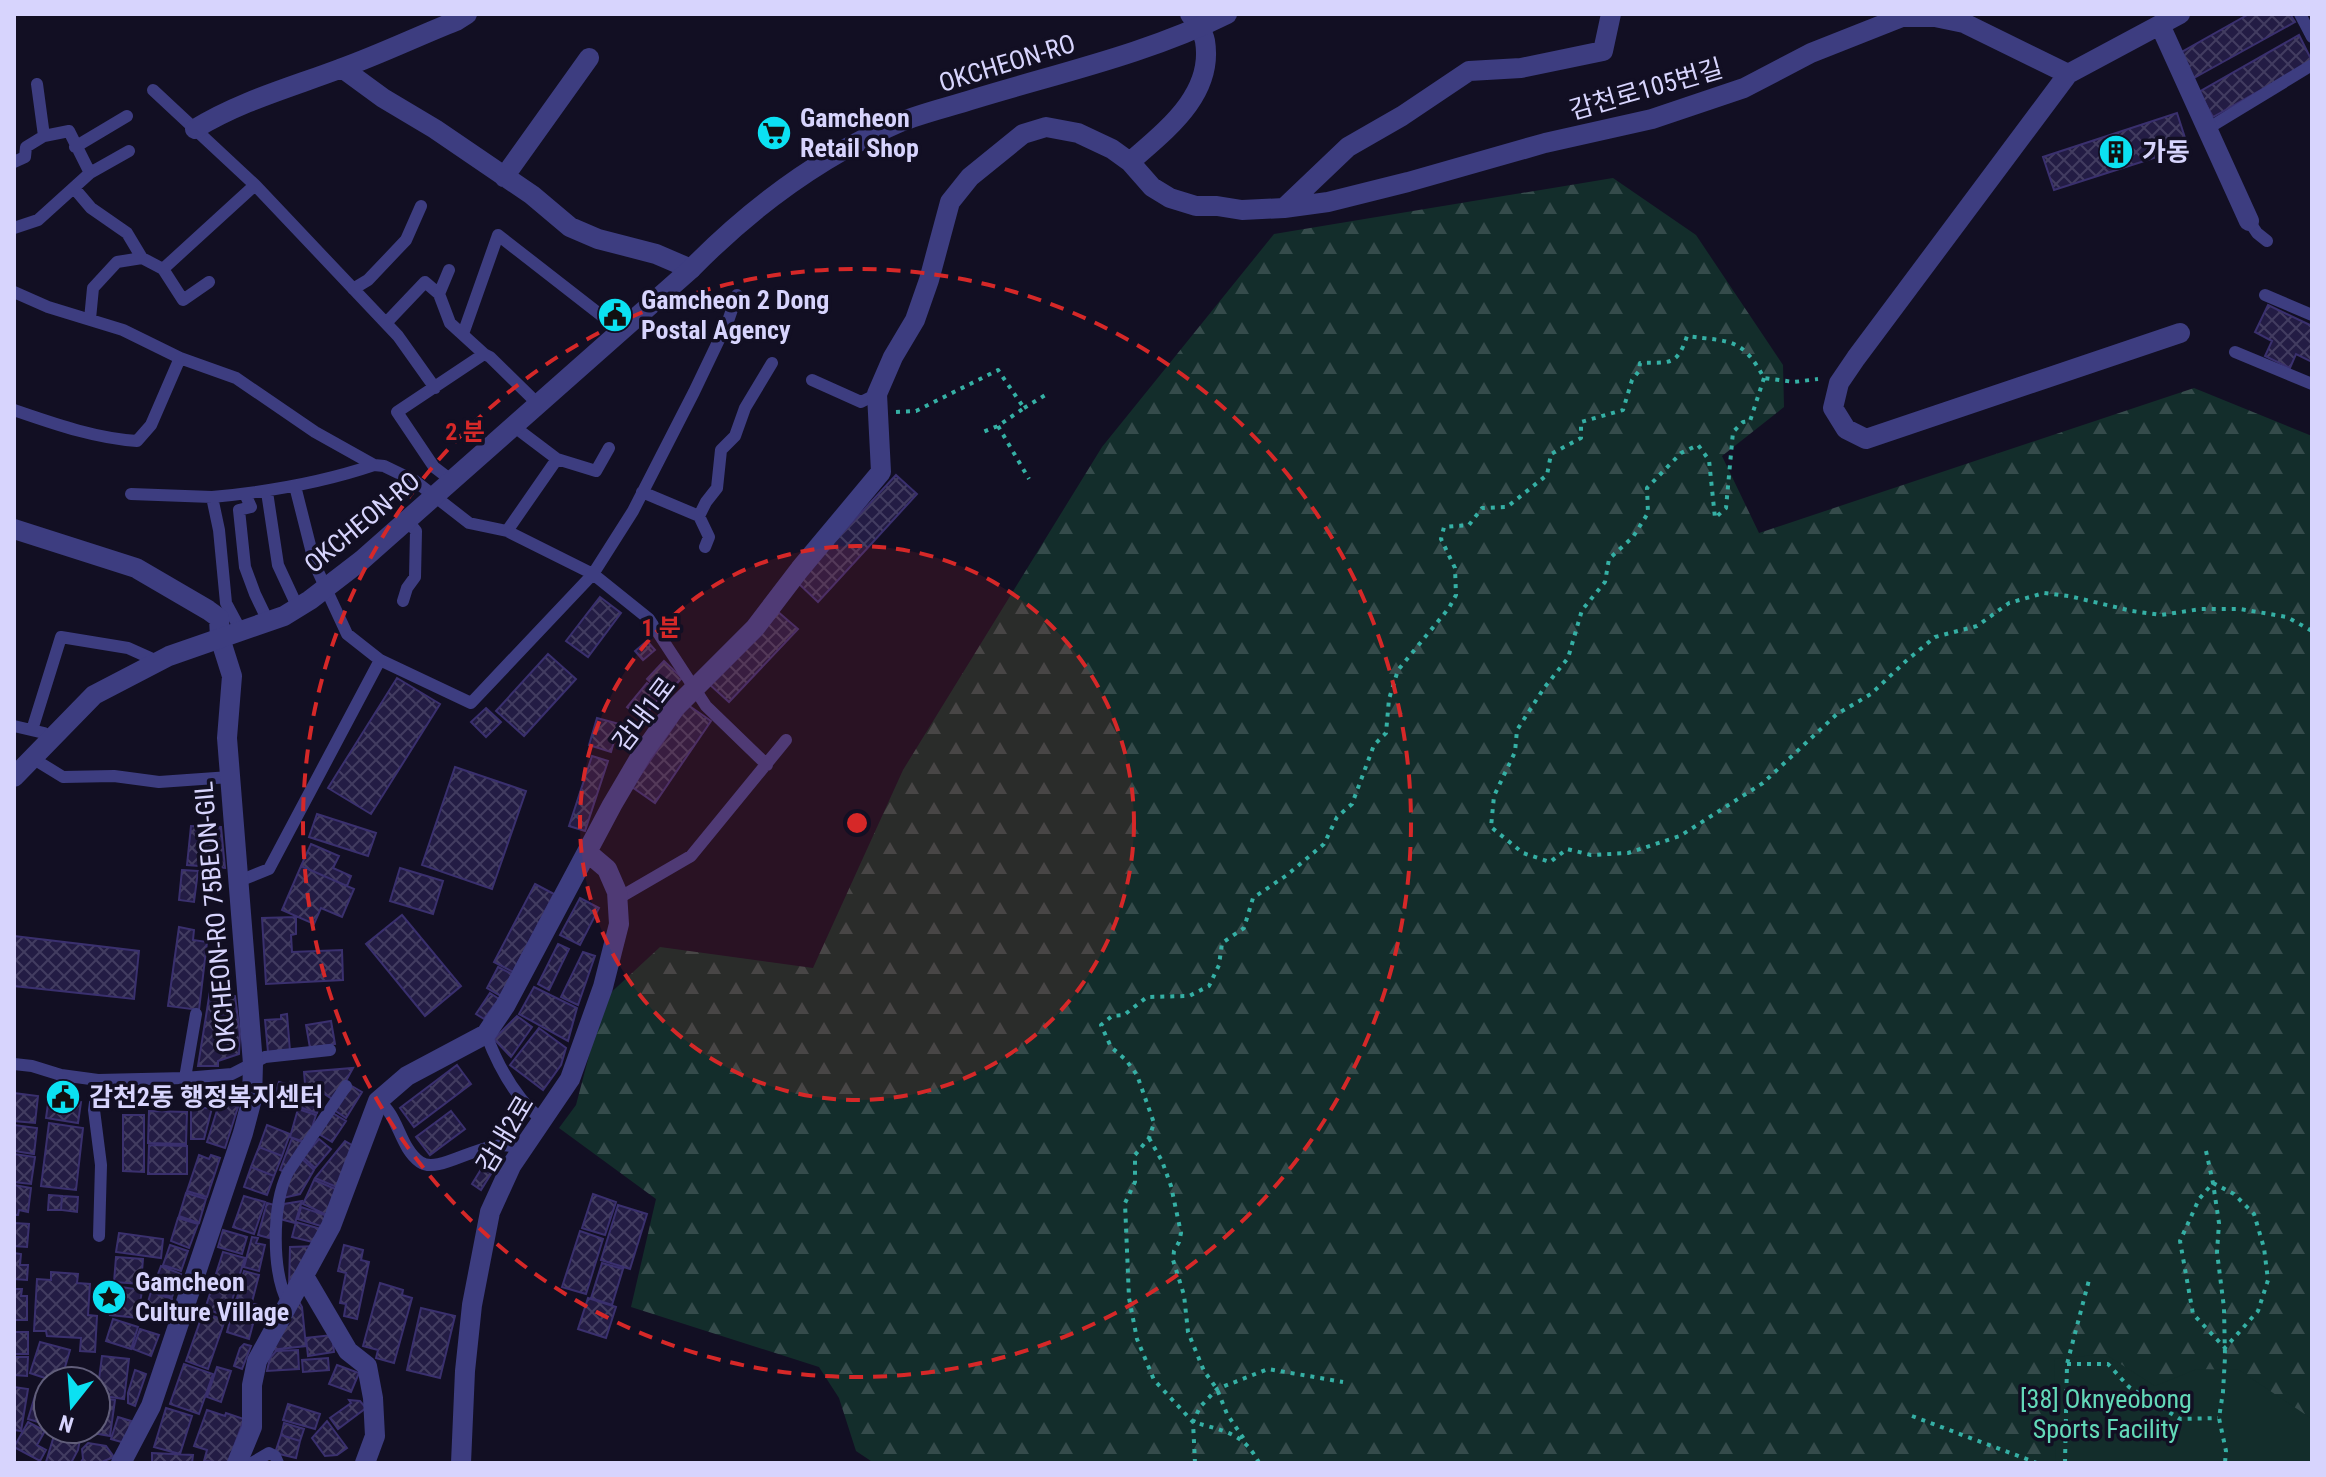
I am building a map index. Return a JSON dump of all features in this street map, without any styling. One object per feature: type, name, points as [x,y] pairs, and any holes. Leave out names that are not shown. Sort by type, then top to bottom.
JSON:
[{"type":"street","points":[[195,129],[216,115],[342,68],[467,14]]},
{"type":"street","name":"OKCHEON-RO","points":[[14,777],[94,695],[157,661],[298,608],[325,588],[362,560],[691,269],[723,237],[791,184],[856,142],[901,121],[1120,56],[1195,21],[1227,14]]},
{"type":"street","points":[[1284,208],[1348,147],[1402,116],[1469,71],[1521,68],[1603,51],[1611,14]]},
{"type":"street","points":[[2180,14],[2068,74],[1843,377],[1833,408],[1846,429],[1866,439],[2180,333]]},
{"type":"street","name":"감천로105번길","points":[[1130,162],[1152,187],[1170,198],[1196,206],[1242,210],[1328,202],[1545,143],[1652,119],[1744,88],[1811,53],[1902,17],[1935,17],[1964,23],[2068,74]]},
{"type":"street","points":[[1130,162],[1175,123],[1194,97],[1205,66],[1205,40],[1195,21]]},
{"type":"street","points":[[2160,25],[2249,221]]},
{"type":"street","points":[[504,177],[589,58]]},
{"type":"street","points":[[342,68],[532,195],[570,227],[598,239],[656,254],[691,269]]},
{"type":"street","name":"감내1로","points":[[237,1463],[252,1427],[252,1385],[257,1361],[331,1226],[378,1101],[407,1076],[486,1034],[505,1006],[642,754],[675,708],[755,628],[881,472],[877,404],[882,378],[915,320],[950,202],[970,177],[1023,134],[1046,127],[1078,133],[1112,149],[1130,162]]},
{"type":"street","name":"OKCHEON-RO 75BEON-GIL","points":[[14,529],[136,568],[219,618],[220,638],[232,676],[227,738],[253,1064],[252,1099],[151,1406],[121,1463]]},
{"type":"street","name":"감내2로","points":[[461,1463],[472,1305],[490,1212],[511,1166],[570,1079],[603,987],[619,924],[617,892],[607,869],[587,852]]},
{"type":"street","points":[[304,1276],[348,1351],[367,1366],[375,1436],[365,1463]]},
{"type":"lane","points":[[2300,14],[2312,37]]},
{"type":"lane","points":[[2207,129],[2312,65]]},
{"type":"lane","points":[[37,84],[44,136]]},
{"type":"lane","points":[[153,90],[255,185],[386,323],[435,388]]},
{"type":"lane","points":[[75,147],[127,116]]},
{"type":"lane","points":[[14,162],[25,157],[26,147],[44,136],[69,131],[90,173]]},
{"type":"lane","points":[[14,228],[38,220],[90,173],[129,151]]},
{"type":"lane","points":[[163,269],[255,185]]},
{"type":"lane","points":[[74,188],[91,208],[127,233],[142,258],[163,269],[183,300],[209,282]]},
{"type":"lane","points":[[353,289],[368,280],[406,240],[421,206]]},
{"type":"lane","points":[[2249,221],[2267,241]]},
{"type":"lane","points":[[463,334],[498,235],[620,330]]},
{"type":"lane","points":[[90,319],[93,288],[117,262],[142,258]]},
{"type":"lane","points":[[439,294],[449,270]]},
{"type":"lane","points":[[386,323],[425,282],[439,294],[450,323],[538,404]]},
{"type":"lane","points":[[14,292],[48,307],[123,330],[180,358],[236,378],[315,432],[374,465],[384,466],[415,481],[469,523],[507,531],[593,574],[649,619],[706,706],[767,765]]},
{"type":"lane","points":[[295,486],[315,565],[347,634],[380,660],[471,703],[593,574],[642,492],[694,392],[737,295]]},
{"type":"lane","points":[[2265,295],[2312,315]]},
{"type":"lane","points":[[2235,352],[2312,384]]},
{"type":"lane","points":[[451,480],[434,467],[397,412],[484,354]]},
{"type":"lane","points":[[14,410],[78,432],[137,441],[151,425],[180,358]]},
{"type":"lane","points":[[699,516],[717,488],[721,450],[735,436],[745,408],[772,363]]},
{"type":"lane","points":[[812,380],[861,402],[877,404]]},
{"type":"lane","points":[[512,425],[557,459],[596,471],[609,448]]},
{"type":"lane","points":[[507,531],[557,459]]},
{"type":"lane","points":[[131,494],[212,497],[267,492],[349,474],[374,465]]},
{"type":"lane","points":[[267,492],[278,565],[298,608]]},
{"type":"lane","points":[[642,492],[699,516],[709,537],[705,547]]},
{"type":"lane","points":[[245,494],[251,507],[239,510],[245,567],[268,621]]},
{"type":"lane","points":[[212,497],[219,530],[226,603],[241,631]]},
{"type":"lane","points":[[403,601],[415,577],[416,531],[407,520]]},
{"type":"lane","points":[[32,730],[61,637],[128,648],[157,661]]},
{"type":"lane","points":[[239,881],[269,869],[380,660]]},
{"type":"lane","points":[[14,726],[52,738]]},
{"type":"lane","points":[[617,899],[691,856],[786,740]]},
{"type":"lane","points":[[32,758],[63,777],[114,776],[159,782],[230,777]]},
{"type":"lane","points":[[185,1078],[196,1014]]},
{"type":"lane","points":[[486,1034],[496,1062],[542,1120]]},
{"type":"lane","points":[[14,1064],[98,1080],[185,1078],[232,1074],[265,1057],[330,1050]]},
{"type":"lane","points":[[98,1080],[94,1110],[101,1165],[99,1236]]},
{"type":"lane","points":[[289,1305],[283,1294],[276,1259],[276,1227],[282,1184],[346,1086]]},
{"type":"lane","points":[[378,1101],[388,1107],[408,1149],[420,1162],[429,1166],[493,1146],[515,1146],[522,1150]]},
{"type":"lane","points":[[252,1463],[269,1453],[275,1456],[278,1463]]},
{"type":"path","points":[[1246,1442],[1224,1431],[1193,1422],[1154,1380],[1137,1339],[1129,1298],[1125,1203],[1135,1182],[1135,1155],[1149,1138],[1154,1123],[1137,1075],[1111,1047],[1101,1025],[1112,1016],[1124,1015],[1147,997],[1189,996],[1209,986],[1219,965],[1222,943],[1244,928],[1253,898],[1324,844],[1337,817],[1352,804],[1374,745],[1386,733],[1389,699],[1398,670],[1449,608],[1456,595],[1455,568],[1441,539],[1444,527],[1469,525],[1482,508],[1507,507],[1547,475],[1551,454],[1581,438],[1581,422],[1623,410],[1640,363],[1670,362],[1681,354],[1687,336],[1734,343],[1753,358],[1764,378],[1750,421],[1743,422],[1733,432],[1726,508],[1715,518],[1709,460],[1698,445],[1681,453],[1647,488],[1648,513],[1633,537],[1609,559],[1605,582],[1582,610],[1568,658],[1517,730],[1515,752],[1494,796],[1491,827],[1523,853],[1550,862],[1567,849],[1591,855],[1628,853],[1680,836],[1763,783],[1837,714],[1871,694],[1935,637],[1977,626],[2009,603],[2044,593],[2161,615],[2201,609],[2240,609],[2287,617],[2312,631]]},
{"type":"path","points":[[877,404],[916,411],[998,370],[1024,408]]},
{"type":"path","points":[[1764,378],[1794,382],[1843,377]]},
{"type":"path","points":[[983,432],[998,426],[1047,394]]},
{"type":"path","points":[[998,426],[1029,479]]},
{"type":"path","points":[[1149,1138],[1171,1186],[1181,1233],[1173,1260],[1184,1295],[1188,1332],[1227,1414],[1259,1463]]},
{"type":"path","points":[[2206,1151],[2219,1223],[2217,1252],[2225,1348],[2219,1418],[2226,1451],[2225,1463]]},
{"type":"path","points":[[2213,1183],[2234,1194],[2254,1214],[2264,1248],[2268,1280],[2258,1311],[2225,1348]]},
{"type":"path","points":[[2213,1183],[2199,1199],[2180,1241],[2193,1314],[2225,1348]]},
{"type":"path","points":[[2065,1463],[2067,1364],[2089,1280]]},
{"type":"path","points":[[2067,1364],[2108,1364],[2129,1387],[2180,1419],[2219,1418]]},
{"type":"path","points":[[1195,1463],[1193,1422],[1200,1407],[1217,1389],[1268,1369],[1343,1382]]},
{"type":"path","points":[[1912,1416],[2037,1463]]},
{"type":"green space","points":[[1613,178],[1696,235],[1783,365],[1784,407],[1722,456],[1759,533],[2194,388],[2312,436],[2312,1463],[874,1463],[856,1451],[839,1398],[819,1367],[631,1307],[656,1199],[559,1128],[576,1105],[604,999],[660,947],[813,968],[903,770],[1102,447],[1274,234]]},
{"type":"green space","name":"[38] Oknyeobong Sports Facility","points":[[2105,1354],[2155,1386],[2197,1369],[2239,1370],[2312,1419],[2312,1463],[2056,1463],[2054,1359]]},
{"type":"building","points":[[2249,14],[2290,14],[2295,22],[2194,78],[2180,53]]},
{"type":"building","points":[[2299,35],[2312,61],[2213,117],[2199,92]]},
{"type":"building","name":"가동","points":[[2177,113],[2188,147],[2054,190],[2043,157]]},
{"type":"building","points":[[2268,305],[2312,326],[2312,362],[2296,354],[2290,368],[2265,356],[2272,341],[2255,332]]},
{"type":"building","points":[[896,475],[917,494],[818,602],[797,582]]},
{"type":"building","points":[[600,597],[621,613],[588,657],[566,641]]},
{"type":"building","points":[[777,611],[798,629],[729,702],[709,684]]},
{"type":"building","points":[[647,641],[655,650],[643,660],[635,651]]},
{"type":"building","points":[[548,654],[576,679],[524,736],[496,711]]},
{"type":"building","points":[[664,661],[682,678],[665,696],[647,679]]},
{"type":"building","points":[[397,678],[440,704],[371,814],[328,788]]},
{"type":"building","points":[[647,683],[662,695],[642,719],[627,707]]},
{"type":"building","points":[[688,705],[711,721],[655,803],[632,787]]},
{"type":"building","points":[[486,708],[501,722],[486,737],[471,722]]},
{"type":"building","points":[[597,718],[619,724],[611,752],[589,745]]},
{"type":"building","points":[[592,756],[608,761],[585,831],[569,826]]},
{"type":"building","points":[[455,767],[526,791],[492,889],[422,865]]},
{"type":"building","points":[[317,814],[376,833],[368,856],[309,837]]},
{"type":"building","points":[[191,826],[221,827],[225,868],[187,865]]},
{"type":"building","points":[[311,844],[339,856],[333,868],[351,876],[347,886],[301,866]]},
{"type":"building","points":[[301,866],[354,889],[342,917],[321,908],[314,924],[282,910]]},
{"type":"building","points":[[400,868],[443,881],[433,914],[390,901]]},
{"type":"building","points":[[182,870],[198,871],[194,902],[179,900]]},
{"type":"building","points":[[535,884],[554,894],[513,972],[494,962]]},
{"type":"building","points":[[580,898],[599,908],[580,945],[560,935]]},
{"type":"building","points":[[402,915],[461,986],[425,1016],[366,944]]},
{"type":"building","points":[[296,917],[296,934],[291,935],[292,952],[342,950],[343,980],[266,984],[262,918]]},
{"type":"building","points":[[179,927],[194,930],[193,940],[207,942],[199,1010],[168,1006]]},
{"type":"building","points":[[14,936],[139,951],[134,999],[14,986]]},
{"type":"building","points":[[558,944],[569,949],[549,990],[538,984]]},
{"type":"building","points":[[583,952],[595,956],[578,1005],[561,997]]},
{"type":"building","points":[[498,967],[512,974],[501,996],[487,988]]},
{"type":"building","points":[[534,987],[577,1008],[568,1041],[519,1014]]},
{"type":"building","points":[[210,991],[235,996],[239,1054],[218,1061],[218,1066],[198,1066]]},
{"type":"building","points":[[490,993],[499,999],[484,1019],[476,1014]]},
{"type":"building","points":[[287,1014],[290,1051],[268,1052],[265,1020],[281,1019],[281,1015]]},
{"type":"building","points":[[517,1016],[532,1027],[511,1057],[494,1039]]},
{"type":"building","points":[[331,1021],[335,1044],[310,1048],[306,1025]]},
{"type":"building","points":[[539,1028],[566,1048],[561,1065],[543,1090],[510,1065]]},
{"type":"building","points":[[457,1065],[471,1084],[414,1127],[400,1108]]},
{"type":"building","points":[[353,1068],[335,1101],[323,1093],[317,1113],[299,1107],[305,1084],[304,1072]]},
{"type":"building","points":[[279,1082],[304,1086],[297,1107],[273,1100]]},
{"type":"building","points":[[350,1085],[362,1092],[346,1118],[334,1110]]},
{"type":"building","points":[[14,1093],[38,1096],[35,1123],[14,1121]]},
{"type":"building","points":[[49,1097],[81,1102],[78,1123],[46,1118]]},
{"type":"building","points":[[220,1101],[238,1107],[225,1148],[207,1142]]},
{"type":"building","points":[[191,1108],[212,1108],[204,1139],[191,1139]]},
{"type":"building","points":[[298,1109],[316,1115],[307,1143],[290,1137]]},
{"type":"building","points":[[149,1111],[187,1112],[186,1144],[148,1143]]},
{"type":"building","points":[[451,1111],[465,1129],[430,1155],[416,1137]]},
{"type":"building","points":[[331,1112],[346,1121],[332,1142],[317,1133]]},
{"type":"building","points":[[123,1115],[144,1115],[144,1172],[123,1171]]},
{"type":"building","points":[[49,1123],[83,1128],[76,1190],[41,1186]]},
{"type":"building","points":[[14,1125],[37,1128],[34,1154],[14,1151]]},
{"type":"building","points":[[267,1125],[290,1134],[282,1156],[259,1147]]},
{"type":"building","points":[[292,1138],[305,1143],[285,1172],[280,1170]]},
{"type":"building","points":[[319,1139],[331,1149],[315,1168],[303,1157]]},
{"type":"building","points":[[345,1141],[355,1147],[339,1188],[315,1178]]},
{"type":"building","points":[[149,1145],[187,1146],[187,1174],[148,1174]]},
{"type":"building","points":[[259,1147],[282,1156],[274,1176],[251,1167]]},
{"type":"building","points":[[14,1154],[35,1157],[31,1184],[14,1182]]},
{"type":"building","points":[[199,1155],[209,1159],[211,1155],[220,1158],[207,1197],[187,1191]]},
{"type":"building","points":[[301,1158],[314,1170],[300,1194],[283,1198],[287,1176]]},
{"type":"building","points":[[485,1163],[494,1169],[481,1190],[472,1184]]},
{"type":"building","points":[[251,1167],[274,1176],[267,1195],[244,1187]]},
{"type":"building","points":[[314,1180],[338,1190],[327,1215],[303,1204]]},
{"type":"building","points":[[14,1185],[31,1188],[28,1212],[19,1210],[18,1215],[14,1215]]},
{"type":"building","points":[[186,1193],[206,1199],[199,1223],[179,1216]]},
{"type":"building","points":[[593,1194],[616,1202],[605,1235],[582,1228]]},
{"type":"building","points":[[49,1195],[62,1196],[61,1210],[48,1210]]},
{"type":"building","points":[[62,1196],[78,1197],[77,1212],[61,1210]]},
{"type":"building","points":[[244,1196],[265,1202],[254,1234],[233,1227]]},
{"type":"building","points":[[302,1201],[295,1223],[280,1219],[284,1204]]},
{"type":"building","points":[[267,1203],[278,1206],[269,1238],[258,1235]]},
{"type":"building","points":[[618,1205],[647,1214],[630,1269],[601,1260]]},
{"type":"building","points":[[301,1207],[328,1216],[324,1227],[298,1219]]},
{"type":"building","points":[[178,1218],[198,1224],[189,1248],[171,1241]]},
{"type":"building","points":[[296,1222],[321,1229],[317,1243],[292,1237]]},
{"type":"building","points":[[14,1223],[29,1224],[27,1247],[14,1246]]},
{"type":"building","points":[[223,1230],[247,1237],[242,1254],[218,1247]]},
{"type":"building","points":[[580,1231],[603,1239],[586,1294],[562,1287]]},
{"type":"building","points":[[119,1233],[163,1239],[161,1258],[116,1252]]},
{"type":"building","points":[[252,1237],[258,1238],[256,1243],[265,1245],[259,1271],[244,1267]]},
{"type":"building","points":[[170,1245],[188,1251],[181,1271],[163,1265]]},
{"type":"building","points":[[344,1245],[363,1250],[361,1260],[369,1262],[357,1319],[344,1316],[346,1304],[340,1303],[346,1273],[338,1271]]},
{"type":"building","points":[[317,1246],[289,1287],[290,1247]]},
{"type":"building","points":[[223,1252],[245,1258],[236,1286],[214,1280]]},
{"type":"building","points":[[14,1253],[21,1254],[20,1265],[28,1265],[27,1280],[14,1279]]},
{"type":"building","points":[[116,1257],[143,1259],[141,1284],[114,1282]]},
{"type":"building","points":[[602,1263],[623,1269],[612,1305],[591,1298]]},
{"type":"building","points":[[161,1266],[181,1274],[172,1297],[152,1290]]},
{"type":"building","points":[[244,1271],[259,1275],[252,1302],[237,1298]]},
{"type":"building","points":[[51,1272],[78,1274],[77,1283],[90,1284],[88,1315],[97,1316],[95,1352],[80,1351],[81,1338],[47,1336],[46,1331],[34,1331],[37,1279],[51,1280]]},
{"type":"building","points":[[214,1281],[236,1288],[227,1316],[205,1309]]},
{"type":"building","points":[[380,1283],[403,1290],[402,1295],[412,1298],[394,1363],[376,1358],[378,1350],[363,1346]]},
{"type":"building","points":[[114,1286],[142,1290],[138,1318],[110,1315]]},
{"type":"building","points":[[14,1289],[22,1289],[21,1296],[27,1296],[27,1320],[14,1320]]},
{"type":"building","points":[[151,1292],[172,1299],[167,1315],[146,1308]]},
{"type":"building","points":[[588,1298],[616,1307],[606,1338],[578,1329]]},
{"type":"building","points":[[236,1299],[258,1305],[249,1339],[227,1332]]},
{"type":"building","points":[[298,1300],[302,1307],[306,1346],[270,1350]]},
{"type":"building","points":[[421,1308],[455,1316],[440,1378],[407,1370]]},
{"type":"building","points":[[203,1313],[225,1320],[208,1369],[186,1361]]},
{"type":"building","points":[[113,1319],[138,1327],[131,1349],[106,1341]]},
{"type":"building","points":[[140,1329],[159,1335],[151,1356],[133,1349]]},
{"type":"building","points":[[14,1332],[28,1332],[28,1354],[14,1354]]},
{"type":"building","points":[[332,1335],[334,1352],[308,1356],[306,1338]]},
{"type":"building","points":[[40,1342],[70,1350],[66,1365],[33,1365]]},
{"type":"building","points":[[244,1344],[251,1346],[242,1369],[234,1366]]},
{"type":"building","points":[[298,1350],[299,1369],[267,1371],[270,1358],[276,1351]]},
{"type":"building","points":[[102,1356],[129,1359],[124,1399],[112,1397],[112,1365],[101,1365]]},
{"type":"building","points":[[14,1357],[28,1357],[27,1376],[14,1375]]},
{"type":"building","points":[[328,1358],[329,1370],[303,1372],[302,1360]]},
{"type":"building","points":[[184,1364],[213,1374],[199,1414],[170,1404]]},
{"type":"building","points":[[337,1365],[359,1373],[351,1392],[329,1384]]},
{"type":"building","points":[[217,1367],[231,1371],[221,1402],[207,1397]]},
{"type":"building","points":[[135,1370],[146,1374],[135,1406],[128,1403],[128,1393]]},
{"type":"building","points":[[14,1387],[28,1389],[21,1431],[14,1430]]},
{"type":"building","points":[[349,1400],[360,1401],[366,1408],[338,1429],[330,1418],[351,1403]]},
{"type":"building","points":[[288,1404],[320,1414],[315,1429],[283,1420]]},
{"type":"building","points":[[166,1408],[192,1416],[180,1454],[154,1447]]},
{"type":"building","points":[[207,1410],[244,1419],[228,1463],[204,1461],[207,1450],[194,1446]]},
{"type":"building","points":[[118,1417],[131,1421],[125,1443],[112,1439]]},
{"type":"building","points":[[327,1421],[347,1448],[337,1455],[325,1456],[312,1438]]},
{"type":"building","points":[[28,1422],[32,1424],[32,1445],[46,1450],[40,1461],[14,1447]]},
{"type":"building","points":[[284,1423],[304,1429],[300,1441],[281,1435]]},
{"type":"building","points":[[281,1435],[300,1441],[296,1458],[275,1453]]},
{"type":"building","points":[[51,1445],[79,1445],[71,1463],[46,1462]]},
{"type":"building","points":[[86,1445],[106,1446],[114,1457],[99,1463],[80,1463],[83,1459],[82,1449]]},
{"type":"building","points":[[152,1453],[193,1455],[192,1463],[152,1463]]},
{"type":"place","name":"Gamcheon Retail Shop","points":[[774,133]]},
{"type":"place","name":"가동","points":[[2116,152]]},
{"type":"place","name":"Gamcheon 2 Dong Postal Agency","points":[[615,315]]},
{"type":"place","name":"감천2동 행정복지센터","points":[[63,1097]]},
{"type":"place","name":"Gamcheon Culture Village","points":[[109,1297]]}]
